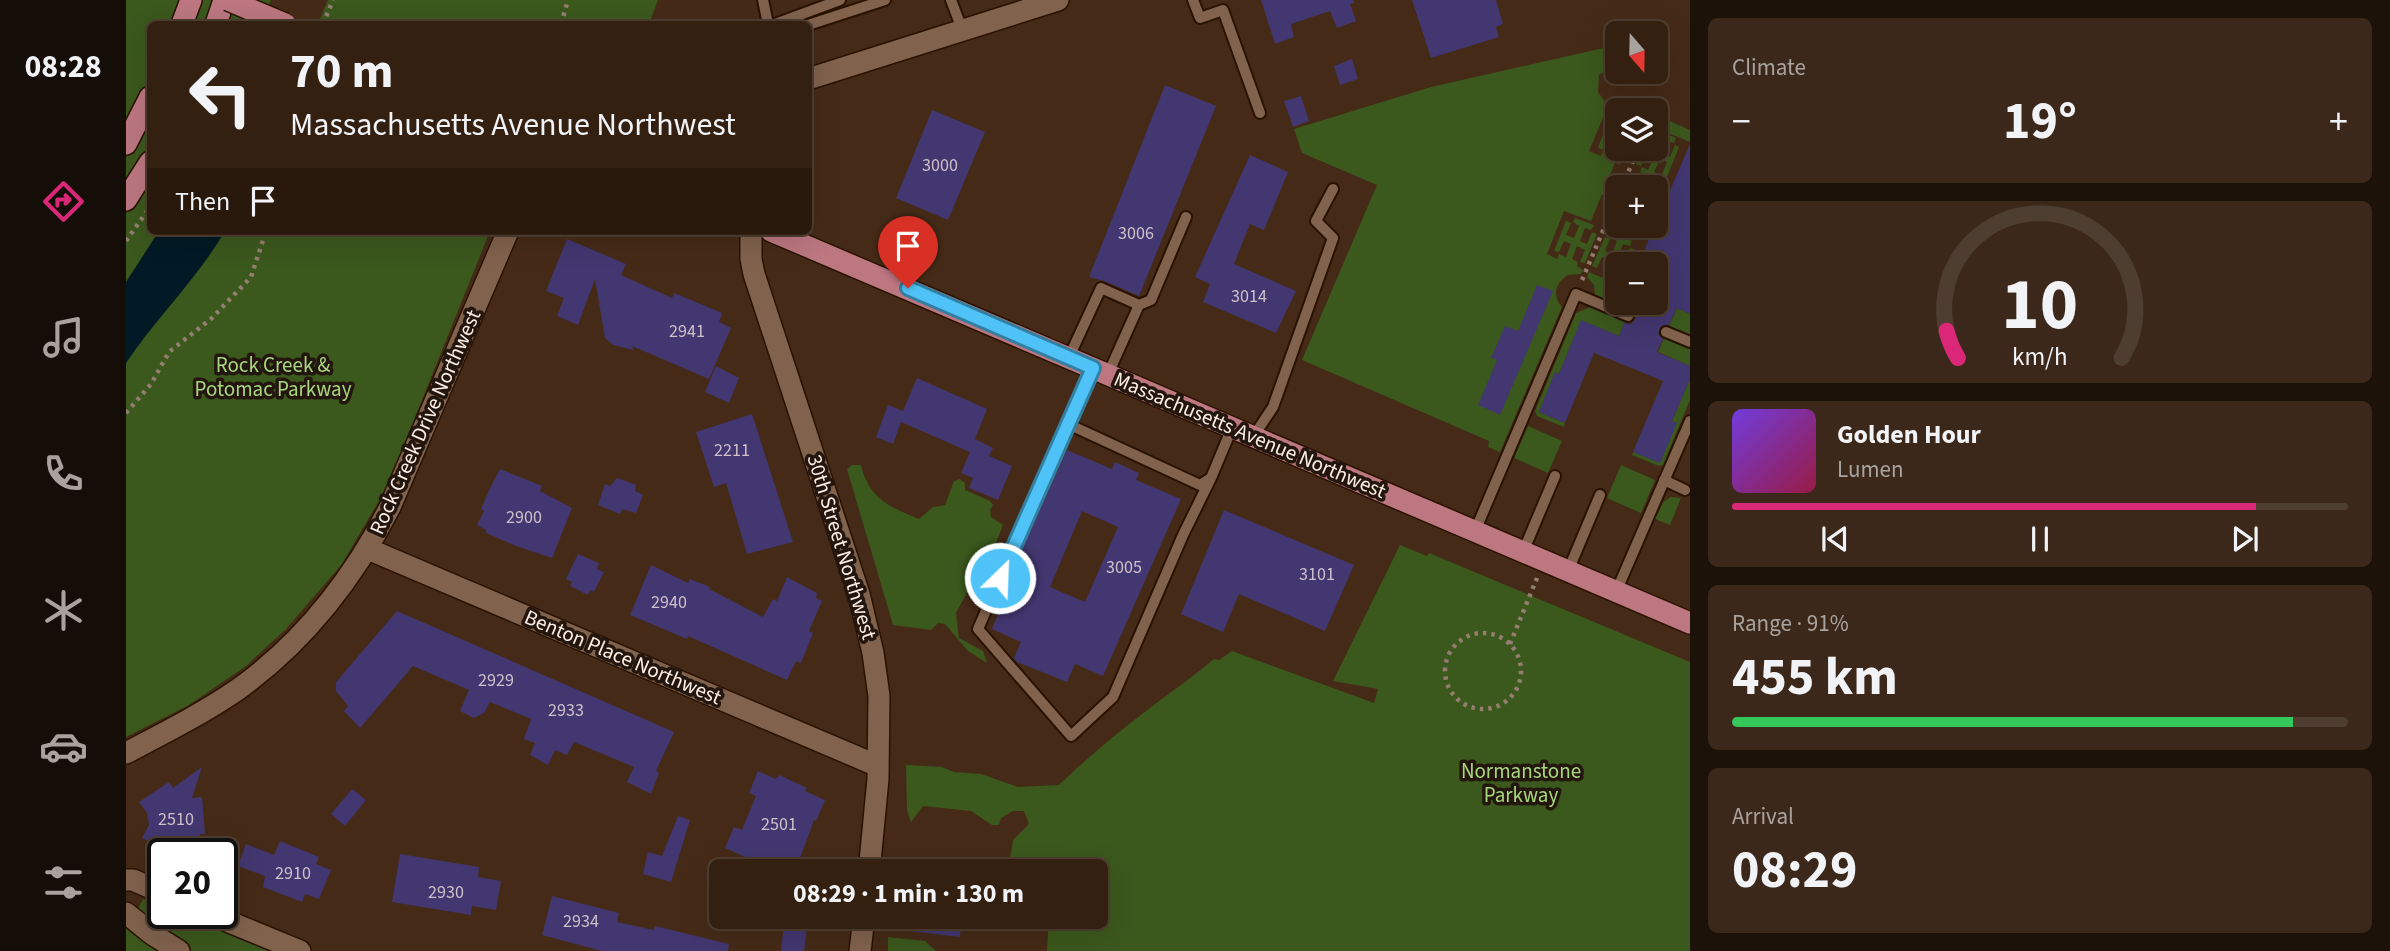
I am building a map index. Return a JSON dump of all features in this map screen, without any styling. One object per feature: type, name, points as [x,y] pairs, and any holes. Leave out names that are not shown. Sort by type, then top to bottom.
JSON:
[{"type":"main road","points":[[183,21],[191,0]]},
{"type":"main road","points":[[217,21],[226,0],[278,21]]},
{"type":"main road","points":[[126,144],[147,103]]},
{"type":"main road","points":[[126,200],[147,167]]},
{"type":"main road","name":"Massachusetts Avenue Northwest","points":[[780,235],[1690,623]]},
{"type":"street","points":[[812,78],[1058,0]]},
{"type":"street","name":"Rock Creek Drive Northwest","points":[[126,753],[206,710],[272,663],[300,637],[325,608],[368,549],[390,507],[506,235]]},
{"type":"street","name":"30th Street Northwest","points":[[751,235],[754,274],[859,594],[869,632],[879,696],[878,766],[870,859]]},
{"type":"street","name":"Benton Place Northwest","points":[[368,549],[878,766]]},
{"type":"street","points":[[126,880],[147,886]]},
{"type":"street","points":[[126,912],[152,934],[179,951]]},
{"type":"street","points":[[238,926],[300,951]]},
{"type":"street","points":[[860,951],[863,929]]},
{"type":"lane","points":[[763,0],[767,21]]},
{"type":"lane","points":[[783,21],[840,0]]},
{"type":"lane","points":[[812,24],[885,0]]},
{"type":"lane","points":[[951,0],[962,29]]},
{"type":"lane","points":[[1193,0],[1200,18],[1223,10],[1260,113]]},
{"type":"lane","points":[[1253,436],[1273,407],[1333,238],[1315,221],[1333,189]]},
{"type":"lane","points":[[1186,217],[1151,300],[1139,305],[1068,424],[978,629],[1071,736],[1113,697],[1232,428]]},
{"type":"lane","points":[[1069,357],[1101,288],[1139,305]]},
{"type":"lane","points":[[1475,531],[1576,294],[1628,316]]},
{"type":"lane","points":[[1666,332],[1690,342]]},
{"type":"lane","points":[[1616,592],[1690,421]]},
{"type":"lane","points":[[1068,424],[1200,485],[1211,478]]},
{"type":"lane","points":[[1523,552],[1555,476]]},
{"type":"lane","points":[[1664,480],[1685,489]]},
{"type":"lane","points":[[1568,571],[1600,495]]},
{"type":"path","points":[[324,21],[333,0]]},
{"type":"path","points":[[562,21],[568,0]]},
{"type":"path","points":[[126,241],[147,211]]},
{"type":"path","points":[[1586,271],[1605,226]]},
{"type":"path","points":[[126,413],[151,384],[169,352],[212,318],[251,277],[265,235]]},
{"type":"path","points":[[1510,643],[1544,561]]},
{"type":"path","points":[[1487,633],[1510,643],[1521,665],[1521,677],[1510,699],[1499,706],[1475,709],[1454,696],[1445,673],[1453,648],[1462,639],[1487,633]]},
{"type":"green space","name":"Rock Creek & Potomac Parkway","points":[[126,0],[658,0],[650,21],[147,21],[147,235],[488,235],[387,487],[342,564],[286,629],[246,666],[189,705],[126,737]]},
{"type":"green space","points":[[1605,48],[1605,71],[1599,75],[1598,92],[1605,102],[1605,113],[1589,151],[1601,156],[1605,152],[1605,161],[1621,161],[1620,164],[1615,163],[1610,175],[1605,175],[1605,187],[1591,221],[1564,211],[1547,254],[1557,259],[1559,254],[1566,257],[1571,244],[1564,241],[1559,252],[1554,251],[1566,221],[1571,223],[1566,235],[1574,238],[1579,226],[1573,222],[1575,218],[1594,225],[1591,230],[1585,228],[1580,241],[1587,244],[1592,232],[1597,234],[1585,263],[1580,262],[1585,250],[1577,246],[1572,259],[1578,262],[1577,266],[1583,270],[1581,274],[1568,275],[1556,290],[1562,307],[1500,452],[1488,447],[1489,441],[1302,360],[1377,185],[1302,153],[1294,129],[1431,87]]},
{"type":"green space","points":[[1668,120],[1690,130],[1690,142],[1668,133]]},
{"type":"green space","points":[[1605,130],[1605,144],[1602,150],[1598,147]]},
{"type":"green space","points":[[1668,135],[1676,138],[1674,143],[1668,141]]},
{"type":"green space","points":[[1675,145],[1679,147],[1668,175],[1664,175],[1667,162],[1665,161],[1668,161]]},
{"type":"green space","points":[[1652,161],[1659,161],[1654,172],[1661,175],[1646,175],[1640,172],[1642,167],[1648,170]]},
{"type":"green space","points":[[1605,237],[1610,239],[1605,251],[1607,252],[1605,252],[1605,258],[1602,257],[1597,268],[1592,266]]},
{"type":"green space","points":[[1611,238],[1632,241],[1630,246],[1623,244],[1620,252],[1613,252],[1617,241]]},
{"type":"green space","points":[[1589,272],[1605,279],[1605,299],[1595,295],[1594,285],[1587,277]]},
{"type":"green space","points":[[1590,307],[1625,322],[1619,336],[1581,321],[1559,374],[1555,373],[1539,412],[1565,423],[1564,427],[1537,416],[1535,411],[1576,313]]},
{"type":"green space","points":[[1677,308],[1688,313],[1690,311],[1690,334],[1669,326]]},
{"type":"green space","points":[[1664,338],[1690,349],[1690,366],[1658,352]]},
{"type":"green space","points":[[1690,379],[1690,400],[1663,465],[1659,466],[1632,455],[1676,423],[1672,421]]},
{"type":"green space","points":[[1528,426],[1562,441],[1548,473],[1514,458]]},
{"type":"green space","points":[[852,465],[861,465],[869,486],[882,500],[919,519],[933,507],[945,505],[954,481],[960,479],[965,483],[965,490],[990,501],[993,505],[990,510],[991,517],[1003,525],[979,588],[969,589],[956,613],[959,638],[983,651],[987,663],[968,651],[945,624],[938,623],[931,630],[893,625],[847,469]]},
{"type":"green space","points":[[1621,465],[1655,480],[1641,513],[1607,498]]},
{"type":"green space","points":[[1671,497],[1681,498],[1670,525],[1655,519],[1663,502]]},
{"type":"green space","name":"Normanstone Parkway","points":[[1400,545],[1427,556],[1429,553],[1690,662],[1690,951],[1047,951],[1048,929],[1108,929],[1108,859],[1010,859],[1013,840],[1029,824],[1024,811],[1013,811],[1001,818],[999,825],[992,825],[971,811],[923,806],[911,822],[907,810],[906,765],[942,767],[954,772],[981,774],[1018,787],[1059,785],[1138,717],[1214,659],[1219,660],[1232,651],[1374,703],[1378,689],[1333,681]]},
{"type":"green space","points":[[143,899],[147,901],[147,916],[138,909]]},
{"type":"green space","points":[[126,909],[160,951],[126,951]]},
{"type":"green space","points":[[164,929],[216,929],[269,951],[189,951]]},
{"type":"green space","points":[[888,937],[925,941],[936,951],[888,951]]},
{"type":"water","points":[[156,235],[223,235],[126,363],[126,282]]},
{"type":"pier","points":[[271,0],[328,0],[319,21],[262,21]]},
{"type":"building","points":[[1261,0],[1353,0],[1354,3],[1350,4],[1356,21],[1337,28],[1330,11],[1291,24],[1294,37],[1275,44]]},
{"type":"building","points":[[1412,0],[1496,0],[1503,24],[1496,27],[1499,37],[1431,58]]},
{"type":"building","points":[[1352,59],[1358,79],[1340,85],[1334,66]]},
{"type":"building","points":[[1165,85],[1216,106],[1139,296],[1089,277]]},
{"type":"building","points":[[1301,96],[1309,121],[1293,127],[1284,101]]},
{"type":"building","points":[[932,110],[985,132],[948,220],[896,198]]},
{"type":"building","points":[[1690,144],[1690,314],[1677,308],[1669,325],[1661,326],[1658,334],[1663,339],[1657,352],[1690,366],[1690,379],[1672,421],[1677,423],[1660,463],[1633,452],[1663,381],[1594,353],[1565,423],[1539,412],[1555,372],[1559,374],[1581,320],[1619,336],[1624,323],[1630,324],[1636,315],[1668,315],[1668,252],[1644,252],[1649,238],[1668,238],[1668,195]]},
{"type":"building","points":[[1250,155],[1288,172],[1264,230],[1250,224],[1234,264],[1296,291],[1276,333],[1203,302],[1210,284],[1195,277]]},
{"type":"building","points":[[567,239],[626,264],[621,275],[672,298],[674,293],[722,313],[719,322],[731,328],[709,379],[632,346],[634,350],[613,345],[605,338],[595,279],[578,325],[557,316],[564,298],[546,291]]},
{"type":"building","points":[[1537,285],[1553,291],[1500,415],[1478,405],[1497,360],[1491,358],[1505,326],[1518,331]]},
{"type":"building","points":[[716,366],[739,378],[729,403],[705,392]]},
{"type":"building","points":[[917,378],[987,409],[975,439],[993,448],[989,456],[1012,466],[998,500],[969,488],[973,478],[961,473],[970,452],[901,422],[893,444],[876,437],[888,405],[903,411]]},
{"type":"building","points":[[752,414],[793,542],[747,554],[726,483],[714,487],[696,432]]},
{"type":"building","points":[[1067,450],[1112,469],[1115,462],[1139,473],[1136,480],[1181,499],[1103,676],[1075,664],[1067,682],[1017,662],[1014,658],[1021,642],[992,629],[998,614],[995,612],[1003,593],[1007,594],[1024,553],[1021,552]],"holes":[[[1082,511],[1118,527],[1085,602],[1050,587]]]},
{"type":"building","points":[[500,469],[542,486],[540,491],[572,508],[552,558],[486,533],[486,530],[477,525],[484,511],[481,509]]},
{"type":"building","points":[[617,478],[636,485],[635,491],[643,495],[636,513],[622,509],[620,514],[598,505],[605,484],[610,486]]},
{"type":"building","points":[[1224,510],[1354,565],[1325,631],[1239,594],[1223,632],[1181,614]]},
{"type":"building","points":[[578,554],[599,563],[597,569],[604,572],[594,592],[590,590],[588,595],[570,586],[572,582],[566,579]]},
{"type":"building","points":[[651,565],[688,583],[690,579],[710,587],[709,589],[763,617],[773,599],[777,601],[787,577],[817,593],[816,598],[822,601],[809,631],[813,633],[801,663],[796,661],[787,680],[688,636],[687,639],[630,615]]},
{"type":"building","points":[[397,611],[674,732],[656,771],[659,773],[651,794],[627,782],[634,767],[574,742],[567,755],[555,750],[548,765],[530,755],[535,743],[524,739],[531,719],[490,702],[484,713],[474,718],[460,711],[469,690],[413,666],[360,728],[344,711],[348,706],[336,691],[336,682]]},
{"type":"building","points":[[202,767],[192,798],[202,797],[205,834],[200,834],[200,838],[147,838],[147,840],[142,838],[149,825],[147,813],[139,802],[169,782],[173,788]]},
{"type":"building","points":[[758,771],[776,779],[779,775],[825,800],[816,821],[814,820],[800,859],[750,859],[725,848],[734,827],[742,830],[756,796],[749,793]]},
{"type":"building","points":[[352,789],[366,800],[345,826],[331,814]]},
{"type":"building","points":[[678,816],[690,820],[671,882],[643,874],[648,852],[662,856]]},
{"type":"building","points":[[280,841],[319,857],[316,864],[331,870],[319,899],[305,894],[302,902],[263,887],[265,876],[238,866],[246,844],[274,855]]},
{"type":"building","points":[[400,854],[479,867],[478,877],[501,881],[496,910],[472,906],[471,915],[392,902]]},
{"type":"building","points":[[552,896],[619,913],[617,922],[654,930],[655,926],[729,944],[728,951],[602,951],[542,935]]},
{"type":"building","points":[[783,929],[807,929],[804,951],[781,951]]},
{"type":"building","points":[[893,929],[961,929],[960,937]]},
{"type":"route","points":[[908,288],[1093,368],[1000,578]]}]
